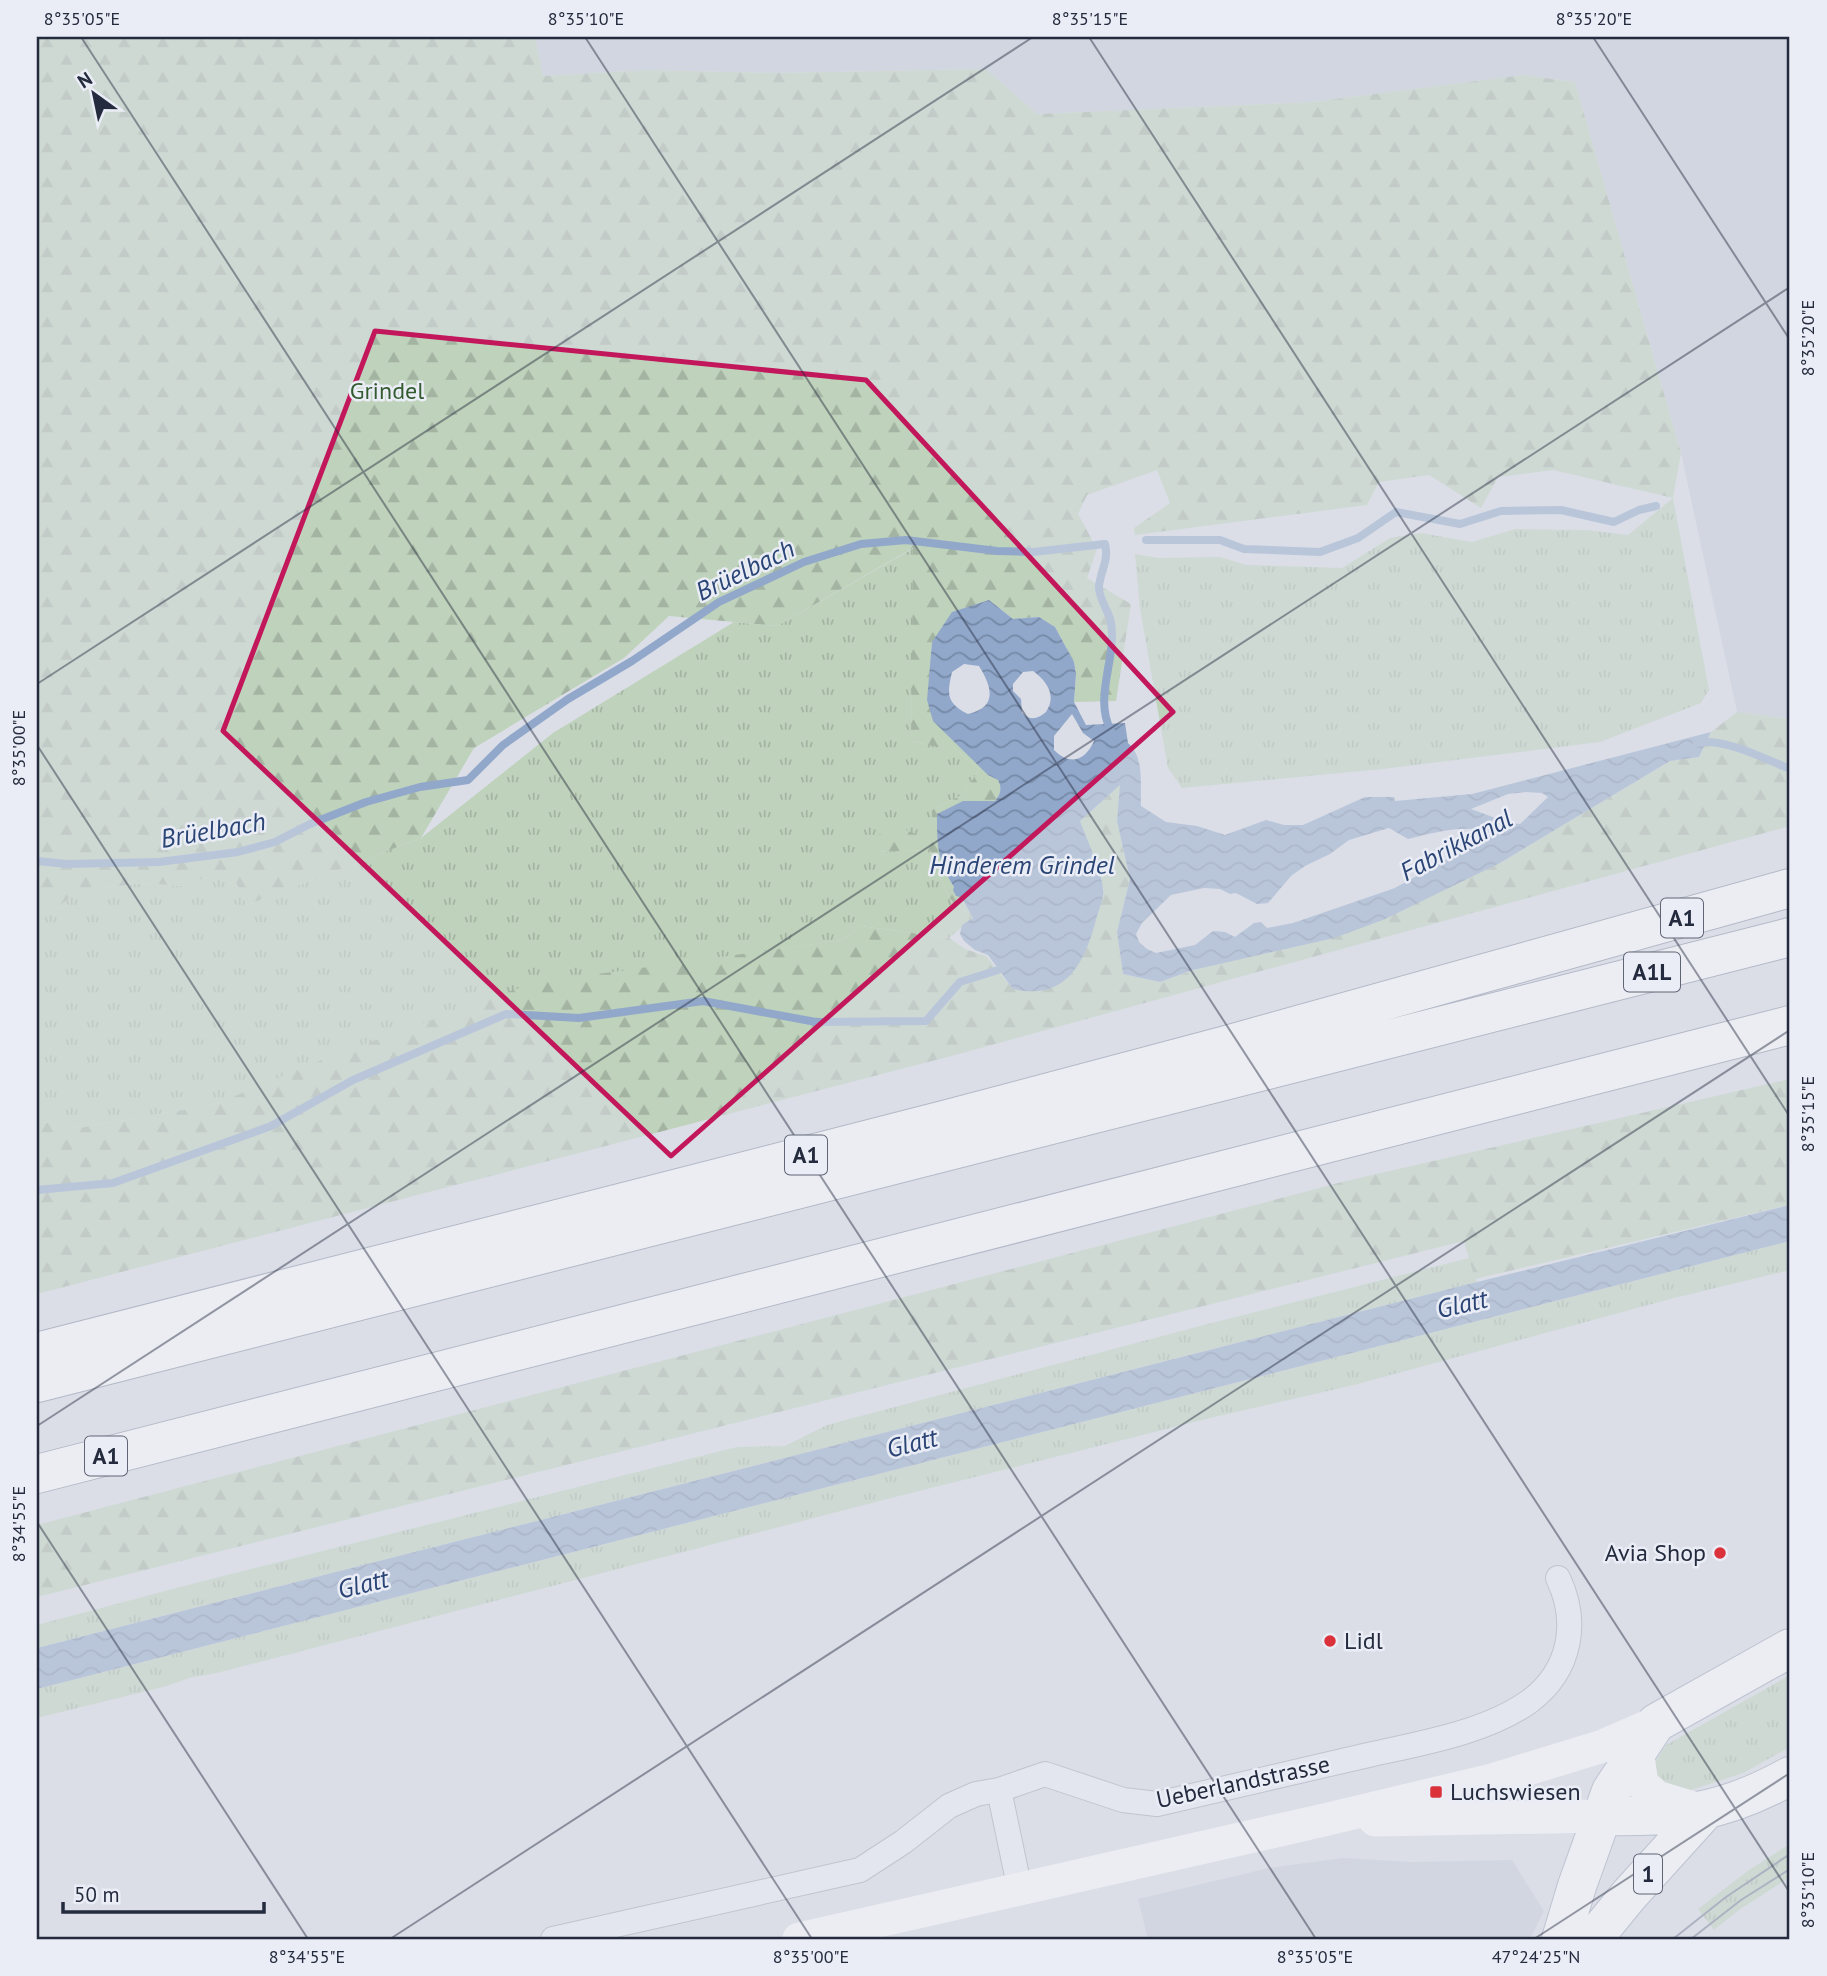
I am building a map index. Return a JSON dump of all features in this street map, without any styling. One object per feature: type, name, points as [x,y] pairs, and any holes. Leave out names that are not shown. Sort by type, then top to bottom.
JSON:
[{"type":"main road","name":"A1","points":[[37,1352],[1037,1096],[1790,888]]},
{"type":"main road","name":"A1L","points":[[37,1383],[1790,937]]},
{"type":"main road","name":"A1","points":[[37,1474],[1790,1026]]},
{"type":"main road","points":[[799,1939],[1324,1820],[1536,1768],[1603,1746],[1646,1737],[1790,1648]]},
{"type":"main road","points":[[1646,1737],[1642,1784],[1657,1797],[1705,1811]]},
{"type":"main road","points":[[1561,1939],[1611,1791],[1646,1737]]},
{"type":"main road","points":[[1324,1820],[1662,1817],[1705,1811],[1741,1801],[1790,1776]]},
{"type":"main road","name":"1","points":[[1593,1939],[1705,1811]]},
{"type":"street","name":"Ueberlandstrasse","points":[[553,1939],[860,1870],[903,1842],[949,1806],[976,1794],[999,1790],[1045,1774],[1123,1800],[1157,1804],[1462,1733],[1514,1711],[1532,1700],[1557,1670],[1569,1645],[1570,1623],[1566,1596],[1558,1578]]},
{"type":"street","points":[[999,1790],[1020,1889]]},
{"type":"highlighted area","points":[[375,331],[866,380],[1173,712],[671,1156],[223,731]]},
{"type":"shaded area","points":[[535,37],[1790,37],[1790,719],[1737,712],[1681,453],[1575,82],[1523,75],[1312,102],[1037,114],[986,69],[777,73],[646,70],[543,76]]},
{"type":"shaded area","points":[[1343,1858],[1411,1862],[1512,1860],[1544,1911],[1530,1939],[1148,1939],[1138,1899],[1269,1868]]},
{"type":"green space","name":"Grindel","points":[[37,37],[535,37],[543,76],[646,70],[777,73],[986,69],[1037,114],[1312,102],[1523,75],[1575,82],[1681,453],[1673,498],[1553,470],[1498,477],[1481,508],[1429,475],[1379,482],[1367,505],[1135,535],[1134,528],[1170,503],[1157,470],[1087,495],[1078,514],[1097,549],[1087,578],[1131,604],[1116,701],[1074,702],[1074,662],[1055,627],[1039,617],[1013,619],[989,600],[932,642],[928,700],[988,775],[998,780],[1000,786],[1000,793],[995,801],[963,801],[946,874],[973,918],[949,898],[930,850],[876,852],[874,836],[902,828],[933,842],[933,809],[964,794],[979,769],[954,748],[911,741],[913,548],[777,626],[669,616],[624,658],[474,748],[421,838],[247,905],[230,870],[181,886],[144,883],[77,891],[54,911],[37,911]]},
{"type":"green space","points":[[1673,498],[1709,690],[1701,703],[1600,742],[1383,769],[1182,788],[1168,768],[1140,609],[1135,554],[1159,558],[1220,557],[1246,565],[1342,568],[1390,538],[1421,533],[1472,542],[1515,529],[1587,530],[1628,535]]},
{"type":"green space","points":[[914,548],[911,741],[954,748],[979,769],[964,794],[933,809],[933,842],[876,852],[930,850],[949,898],[973,918],[949,938],[861,926],[843,940],[773,950],[252,1090],[216,1104],[79,1128],[37,1121],[37,911],[54,911],[77,891],[144,883],[181,886],[230,870],[247,905],[421,838],[553,733],[734,622],[777,626]]},
{"type":"green space","points":[[1737,712],[1790,719],[1790,826],[959,1054],[37,1294],[37,1121],[79,1128],[216,1104],[324,1059],[533,983],[843,940],[861,926],[949,938],[965,949],[986,956],[1013,989],[1104,890],[1080,821],[1121,784],[1117,821],[1130,879],[1117,932],[1123,974],[1160,982],[1500,863],[1670,761],[1699,757],[1711,732]]},
{"type":"green space","points":[[1790,1079],[1790,1205],[1475,1279],[1464,1241],[37,1597],[37,1525],[1346,1181]]},
{"type":"green space","points":[[1790,1241],[1790,1270],[1674,1298],[1354,1385],[891,1498],[37,1718],[37,1689]]},
{"type":"green space","points":[[1469,1258],[1477,1282],[37,1648],[37,1625],[737,1447],[785,1446],[827,1425]]},
{"type":"green space","points":[[1790,1675],[1790,1747],[1743,1773],[1688,1791],[1657,1781],[1655,1762],[1666,1745]]},
{"type":"green space","points":[[1790,1844],[1790,1877],[1739,1910],[1714,1930],[1698,1909],[1749,1870]]},
{"type":"water","name":"Hinderem Grindel","points":[[989,600],[1013,619],[1039,617],[1055,627],[1074,662],[1074,702],[1086,725],[1125,723],[1128,743],[1139,764],[1141,806],[1166,822],[1197,826],[1225,835],[1266,820],[1284,825],[1303,825],[1365,797],[1394,797],[1395,801],[1472,794],[1711,732],[1699,757],[1670,761],[1500,863],[1383,920],[1334,938],[1193,970],[1160,982],[1123,974],[1117,932],[1130,879],[1117,821],[1120,785],[1080,821],[1097,864],[1103,892],[1085,951],[1070,976],[1059,984],[1031,991],[1013,989],[988,955],[975,950],[960,934],[962,925],[973,918],[961,897],[956,896],[939,852],[937,814],[963,801],[995,801],[1000,793],[998,780],[988,775],[933,721],[927,700],[932,642],[952,612]],"holes":[[[964,664],[979,666],[987,681],[990,695],[978,711],[968,714],[952,702],[949,692],[952,672]],[[1033,671],[1049,689],[1049,706],[1046,712],[1037,718],[1022,713],[1021,699],[1013,691],[1013,684],[1023,672]],[[1072,714],[1083,733],[1094,741],[1082,757],[1071,759],[1054,750],[1054,736]],[[1542,793],[1548,797],[1520,824],[1509,823],[1471,809],[1508,794]],[[1389,828],[1408,839],[1462,829],[1492,834],[1395,888],[1293,923],[1267,928],[1261,922],[1254,923],[1235,937],[1225,932],[1213,931],[1195,945],[1156,953],[1139,942],[1136,934],[1142,923],[1171,895],[1204,888],[1220,889],[1230,894],[1236,893],[1257,904],[1268,903],[1291,876],[1349,840]]]},
{"type":"water","name":"Glatt","points":[[1790,1205],[1790,1241],[37,1689],[37,1648]]},
{"type":"waterway","points":[[1146,540],[1220,540],[1244,549],[1320,552],[1358,538],[1396,512],[1460,524],[1501,511],[1561,510],[1614,522],[1639,510],[1656,506]]},
{"type":"waterway","name":"Brüelbach","points":[[37,861],[67,864],[159,862],[238,852],[275,842],[310,824],[366,802],[420,787],[468,780],[503,745],[568,699],[632,661],[719,602],[804,562],[861,544],[906,540],[997,551],[1033,552],[1105,544],[1105,560],[1099,586],[1111,623],[1111,650],[1104,705],[1111,731]]},
{"type":"waterway","name":"Fabrikkanal","points":[[1697,743],[1731,746],[1790,769]]},
{"type":"waterway","points":[[37,1190],[113,1183],[271,1126],[353,1080],[506,1014],[579,1018],[703,1001],[816,1022],[926,1021],[960,982],[998,970]]},
{"type":"tram line","points":[[1673,1939],[1726,1897],[1790,1854]]},
{"type":"tram line","points":[[1691,1939],[1741,1900],[1790,1869]]},
{"type":"place","name":"Avia Shop","points":[[1720,1553]]},
{"type":"place","name":"Lidl","points":[[1330,1641]]},
{"type":"place","name":"Luchswiesen","points":[[1436,1792]]}]
